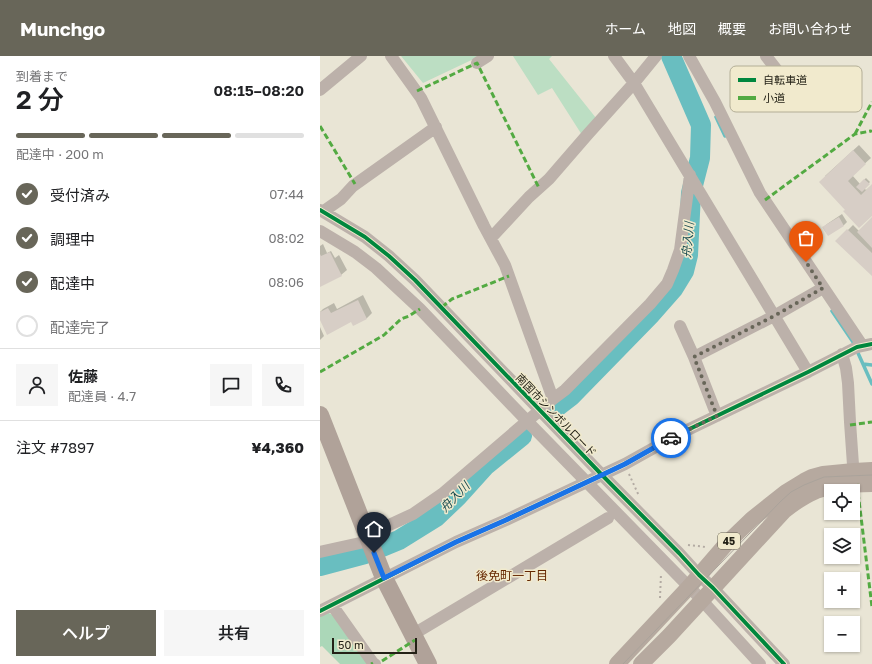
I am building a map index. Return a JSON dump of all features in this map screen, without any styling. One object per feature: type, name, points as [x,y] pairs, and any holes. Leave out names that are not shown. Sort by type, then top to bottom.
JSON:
[{"type":"highway","points":[[320,415],[384,578],[428,664]]},
{"type":"main road","name":"45","points":[[641,664],[669,636],[784,511],[816,491],[827,489],[872,470]]},
{"type":"main road","name":"45","points":[[617,664],[727,543],[752,519],[794,487],[812,477],[833,473],[872,484]]},
{"type":"street","points":[[320,90],[361,56]]},
{"type":"street","points":[[391,56],[422,98],[484,226],[505,265],[553,399]]},
{"type":"street","points":[[477,63],[488,56]]},
{"type":"street","points":[[614,56],[634,83],[808,372]]},
{"type":"street","points":[[491,238],[529,197],[549,179],[656,56]]},
{"type":"street","points":[[320,612],[456,542],[625,464],[677,435],[842,354],[857,347],[867,345],[823,288],[760,193],[715,102],[689,56]]},
{"type":"street","points":[[766,56],[774,66]]},
{"type":"street","points":[[322,211],[341,199],[353,186],[436,127]]},
{"type":"street","points":[[320,552],[369,541],[374,532],[413,514],[442,494],[553,399],[566,390],[650,304],[667,284],[674,270],[680,250],[690,177]]},
{"type":"street","name":"南国市シンボルロード","points":[[322,211],[365,237],[389,256],[437,302],[540,411],[679,552],[702,600],[760,664]]},
{"type":"street","name":"南国市シンボルロード","points":[[320,231],[355,252],[376,268],[398,288],[586,482],[694,581],[713,588],[784,664]]},
{"type":"street","points":[[694,357],[774,316],[823,288]]},
{"type":"street","points":[[680,326],[717,416]]},
{"type":"street","points":[[842,354],[848,383],[854,478]]},
{"type":"street","points":[[412,635],[608,518]]},
{"type":"street","points":[[332,605],[373,663],[377,664],[382,661],[383,664]]},
{"type":"path","points":[[625,464],[640,497]]},
{"type":"path","points":[[686,545],[711,547],[727,543]]},
{"type":"green space","points":[[401,56],[480,56],[423,83]]},
{"type":"green space","points":[[513,56],[552,56],[549,59],[596,118],[582,135],[552,88],[538,95]]},
{"type":"green space","points":[[327,612],[338,618],[368,664],[340,664],[322,646],[320,647],[320,615]]},
{"type":"building","points":[[853,150],[866,164],[848,181],[861,195],[872,184],[872,216],[859,228],[843,211],[845,210],[819,182]]},
{"type":"building","points":[[864,179],[870,184],[862,192],[856,187]]},
{"type":"building","points":[[839,217],[844,226],[828,236],[822,227]]},
{"type":"building","points":[[872,217],[872,248],[857,232]]},
{"type":"building","points":[[847,229],[872,253],[872,276],[835,241]]},
{"type":"building","points":[[330,252],[342,276],[320,287],[320,254],[321,256]]},
{"type":"building","points":[[358,300],[367,319],[353,326],[351,322],[327,335],[320,320],[320,312],[328,308],[331,313]]},
{"type":"waterway","name":"舟入川","points":[[558,406],[571,396],[651,314],[673,289],[684,271],[688,255],[691,193],[700,158],[701,125],[671,56]]},
{"type":"waterway","points":[[716,117],[725,136]]},
{"type":"waterway","points":[[832,311],[853,342]]},
{"type":"waterway","points":[[858,353],[872,384]]},
{"type":"waterway","points":[[863,364],[872,365]]},
{"type":"waterway","name":"舟入川","points":[[382,547],[399,540],[436,517],[457,497],[485,466],[522,436]]},
{"type":"waterway","name":"舟入川","points":[[320,566],[365,554]]},
{"type":"tram line","points":[[623,664],[791,492],[824,477],[872,475]]},
{"type":"marked path","points":[[417,91],[477,63],[539,188]]},
{"type":"marked path","points":[[855,134],[872,102]]},
{"type":"marked path","points":[[320,126],[355,184]]},
{"type":"marked path","points":[[765,200],[855,134],[872,132]]},
{"type":"marked path","points":[[442,307],[452,299],[509,276]]},
{"type":"marked path","points":[[320,372],[384,335],[401,319],[420,309]]},
{"type":"marked path","points":[[850,425],[872,422]]},
{"type":"marked path","points":[[860,509],[872,607]]},
{"type":"marked path","points":[[382,661],[415,640]]},
{"type":"cycle path","points":[[320,210],[365,237],[389,256],[415,280],[713,588],[784,664]]},
{"type":"cycle path","points":[[320,611],[456,542],[625,464],[677,435],[857,347],[872,344]]},
{"type":"way so far","points":[[671,438],[717,416],[694,357],[774,316],[823,288],[806,262]]},
{"type":"district","name":"後免町一丁目","points":[[512,576]]},
{"type":"route","points":[[374,553],[384,578],[456,542],[625,464],[671,438]]}]
